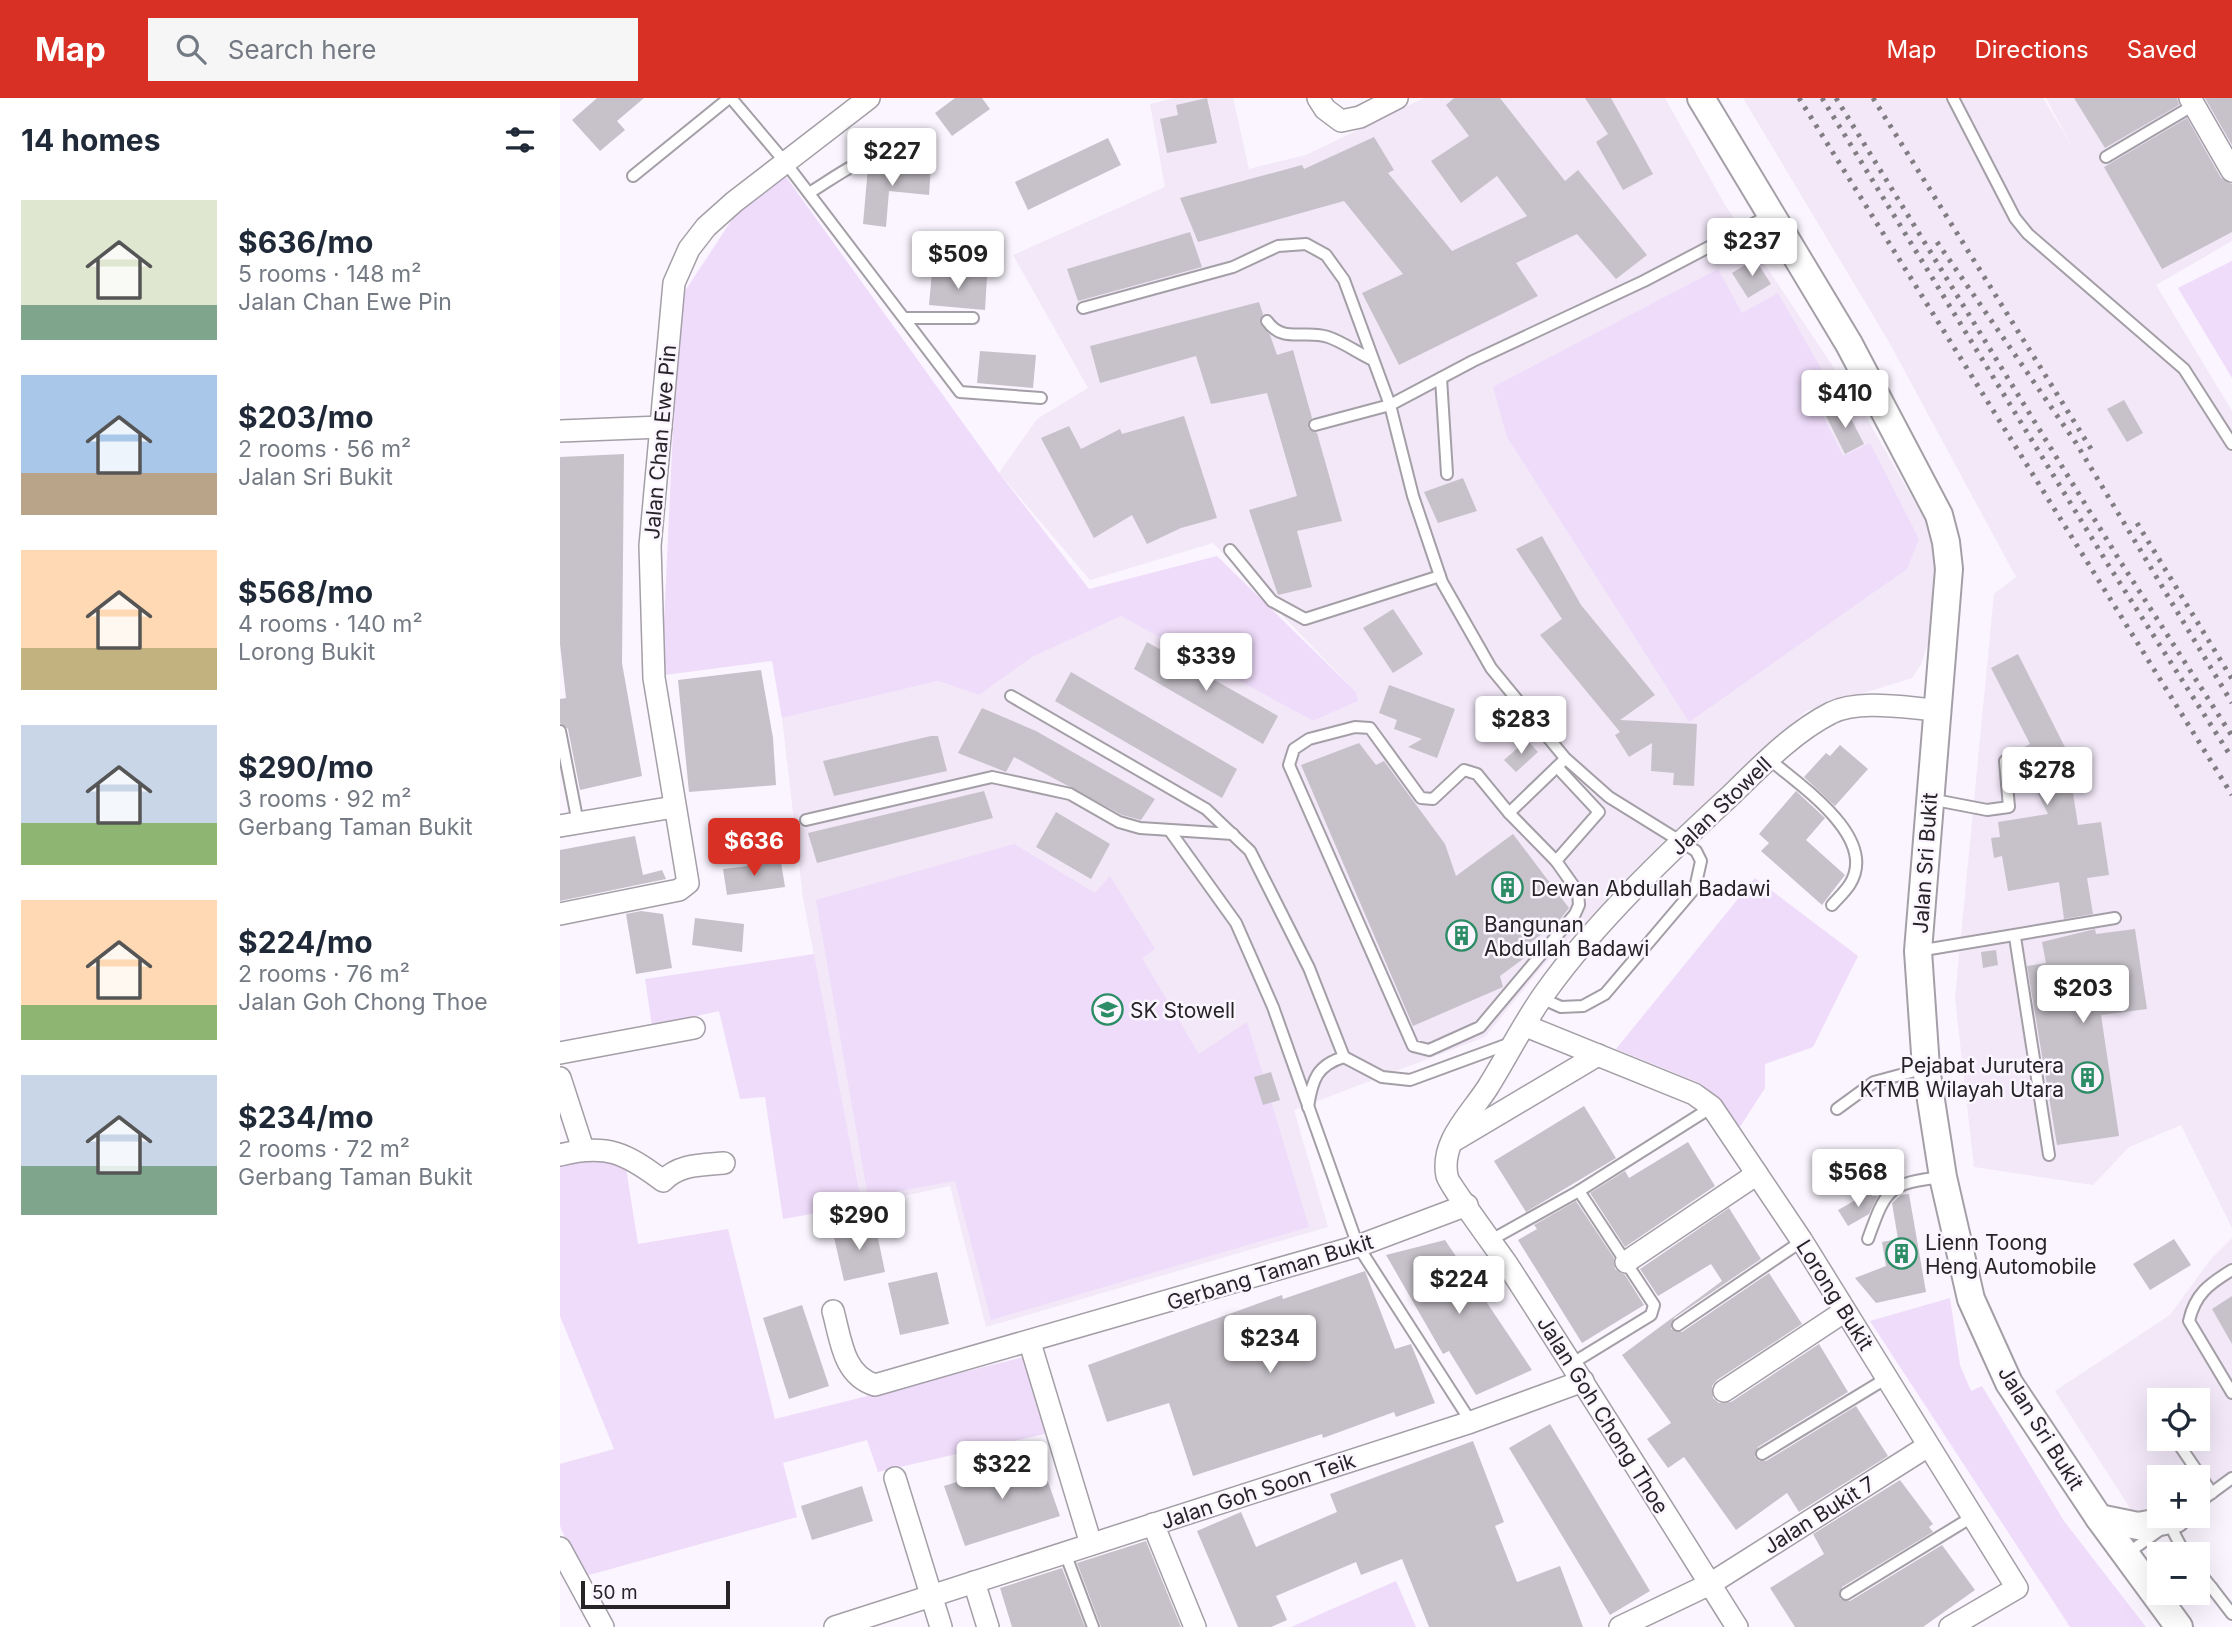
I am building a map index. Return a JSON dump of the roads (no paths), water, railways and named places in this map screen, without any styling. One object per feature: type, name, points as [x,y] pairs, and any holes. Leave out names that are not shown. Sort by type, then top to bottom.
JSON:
[{"type":"street","name":"Jalan Chan Ewe Pin","points":[[560,914],[679,890],[688,883],[689,872],[674,807],[653,664],[650,546],[674,283],[689,249],[725,210],[869,98]]},
{"type":"street","points":[[1318,98],[1325,109],[1341,121],[1360,117],[1398,98]]},
{"type":"street","name":"Jalan Sri Bukit","points":[[1701,98],[1849,344],[1939,515],[1946,541],[1949,569],[1918,951],[1926,1068],[1943,1177],[1971,1299],[2009,1383],[2099,1518],[2147,1581]]},
{"type":"street","points":[[2192,102],[2232,171]]},
{"type":"street","points":[[560,431],[661,427]]},
{"type":"street","name":"Jalan Stowell","points":[[1467,1205],[1447,1180],[1446,1157],[1452,1141],[1522,1033],[1541,998],[1569,961],[1680,842],[1769,759],[1811,725],[1835,711],[1864,707],[1938,710]]},
{"type":"street","points":[[569,824],[674,807]]},
{"type":"street","points":[[560,1053],[694,1028]]},
{"type":"street","name":"Lorong Bukit","points":[[1522,1033],[1598,1055],[1694,1094],[1712,1107],[1801,1241],[2017,1588],[1950,1627]]},
{"type":"street","points":[[1452,1141],[1598,1055]]},
{"type":"street","points":[[560,1078],[583,1149]]},
{"type":"street","points":[[560,1155],[583,1149],[610,1150],[637,1161],[663,1181],[672,1172],[684,1168],[724,1163]]},
{"type":"street","points":[[1626,1262],[1756,1174]]},
{"type":"street","name":"Gerbang Taman Bukit","points":[[833,1311],[850,1369],[861,1381],[874,1385],[1030,1343],[1359,1247],[1467,1205]]},
{"type":"street","name":"Jalan Goh Chong Thoe","points":[[1467,1205],[1577,1372],[1737,1627]]},
{"type":"street","points":[[1724,1391],[1845,1311]]},
{"type":"street","points":[[1030,1343],[1091,1544]]},
{"type":"street","name":"Jalan Goh Soon Teik","points":[[835,1627],[1471,1422],[1577,1372]]},
{"type":"street","name":"Jalan Bukit 7","points":[[1620,1627],[1710,1584],[1928,1446]]},
{"type":"street","points":[[895,1478],[941,1627]]},
{"type":"street","points":[[2099,1518],[2138,1526],[2147,1524]]},
{"type":"street","points":[[1153,1524],[1195,1627]]},
{"type":"street","points":[[560,1548],[603,1627]]},
{"type":"street","points":[[974,1582],[988,1627]]},
{"type":"street","name":"Jalan Sri Bukit","points":[[2165,1605],[2179,1627]]},
{"type":"lane","points":[[633,176],[730,98],[785,162],[960,391],[1041,398]]},
{"type":"lane","points":[[1953,98],[2015,218],[2028,234],[2184,369],[2232,444]]},
{"type":"lane","points":[[2106,157],[2192,102]]},
{"type":"lane","points":[[809,193],[867,160],[891,153],[903,156]]},
{"type":"lane","points":[[1315,425],[1390,405],[1644,281],[1770,215]]},
{"type":"lane","points":[[1083,308],[1233,267],[1278,246],[1306,244],[1326,255],[1344,280],[1390,405],[1413,496],[1440,576],[1492,668],[1599,812],[1556,861]]},
{"type":"lane","points":[[906,318],[973,318]]},
{"type":"lane","points":[[1267,321],[1275,331],[1290,336],[1310,332],[1329,337],[1373,360]]},
{"type":"lane","points":[[1441,378],[1447,474]]},
{"type":"lane","points":[[1230,550],[1272,601],[1305,619],[1440,576]]},
{"type":"lane","points":[[1011,696],[1206,809],[1250,851],[1303,957],[1343,1057],[1382,1077],[1410,1080],[1497,1050],[1522,1033]]},
{"type":"lane","points":[[1355,727],[1370,728],[1421,798],[1433,799],[1464,770],[1477,774],[1509,814],[1556,861],[1578,892],[1579,905],[1575,914],[1480,1027],[1429,1050],[1413,1046],[1289,765],[1294,749],[1309,739],[1355,727]]},
{"type":"lane","points":[[560,731],[569,824]]},
{"type":"lane","points":[[1769,759],[1841,822],[1852,839],[1854,872],[1850,884],[1832,905]]},
{"type":"lane","points":[[1930,799],[1987,810],[2009,807],[2005,761]]},
{"type":"lane","points":[[1509,814],[1561,763]]},
{"type":"lane","points":[[1541,998],[1561,1007],[1583,1006],[1605,994],[1695,888],[1700,861],[1696,851],[1609,797],[1561,763]]},
{"type":"lane","points":[[806,820],[992,777],[1070,794],[1119,822],[1170,831],[1233,834]]},
{"type":"lane","points":[[1170,831],[1236,923],[1273,1007],[1307,1110],[1359,1247],[1471,1422]]},
{"type":"lane","points":[[1918,951],[2015,937],[2115,918]]},
{"type":"lane","points":[[2015,937],[2049,1155]]},
{"type":"lane","points":[[1307,1110],[1311,1085],[1326,1062],[1343,1057]]},
{"type":"lane","points":[[1837,1109],[1874,1083],[1926,1068]]},
{"type":"lane","points":[[1491,1240],[1579,1191],[1712,1107]]},
{"type":"lane","points":[[1868,1239],[1883,1197],[1903,1183],[1943,1177]]},
{"type":"lane","points":[[1577,1372],[1651,1315],[1654,1305],[1579,1191]]},
{"type":"lane","points":[[1678,1325],[1801,1241]]},
{"type":"lane","points":[[2232,1270],[2208,1285],[2193,1303],[2189,1321],[2232,1393]]},
{"type":"lane","points":[[1762,1454],[1886,1378]]},
{"type":"lane","points":[[2183,1451],[2212,1493],[2232,1478]]},
{"type":"lane","points":[[1846,1594],[1972,1517]]},
{"type":"lane","points":[[2125,1555],[2163,1528]]},
{"type":"lane","points":[[1065,1553],[1093,1627]]},
{"type":"lane","points":[[2210,1586],[2232,1614]]},
{"type":"railway","points":[[1799,98],[2232,795]]},
{"type":"railway","points":[[1822,98],[2109,566],[2232,758]]},
{"type":"railway","points":[[1836,98],[2120,561],[2232,736]]},
{"type":"railway","points":[[1873,98],[2093,452]]},
{"type":"railway","points":[[1937,242],[2076,443],[2232,703]]},
{"type":"railway","points":[[2137,523],[2232,679]]},
{"type":"place","name":"Dewan Abdullah Badawi","points":[[1508,888]]},
{"type":"place","name":"Bangunan Abdullah Badawi","points":[[1461,936]]},
{"type":"place","name":"SK Stowell","points":[[1107,1010]]},
{"type":"place","name":"Pejabat Jurutera KTMB Wilayah Utara","points":[[2087,1077]]},
{"type":"place","name":"Lienn Toong Heng Automobile","points":[[1902,1254]]}]
